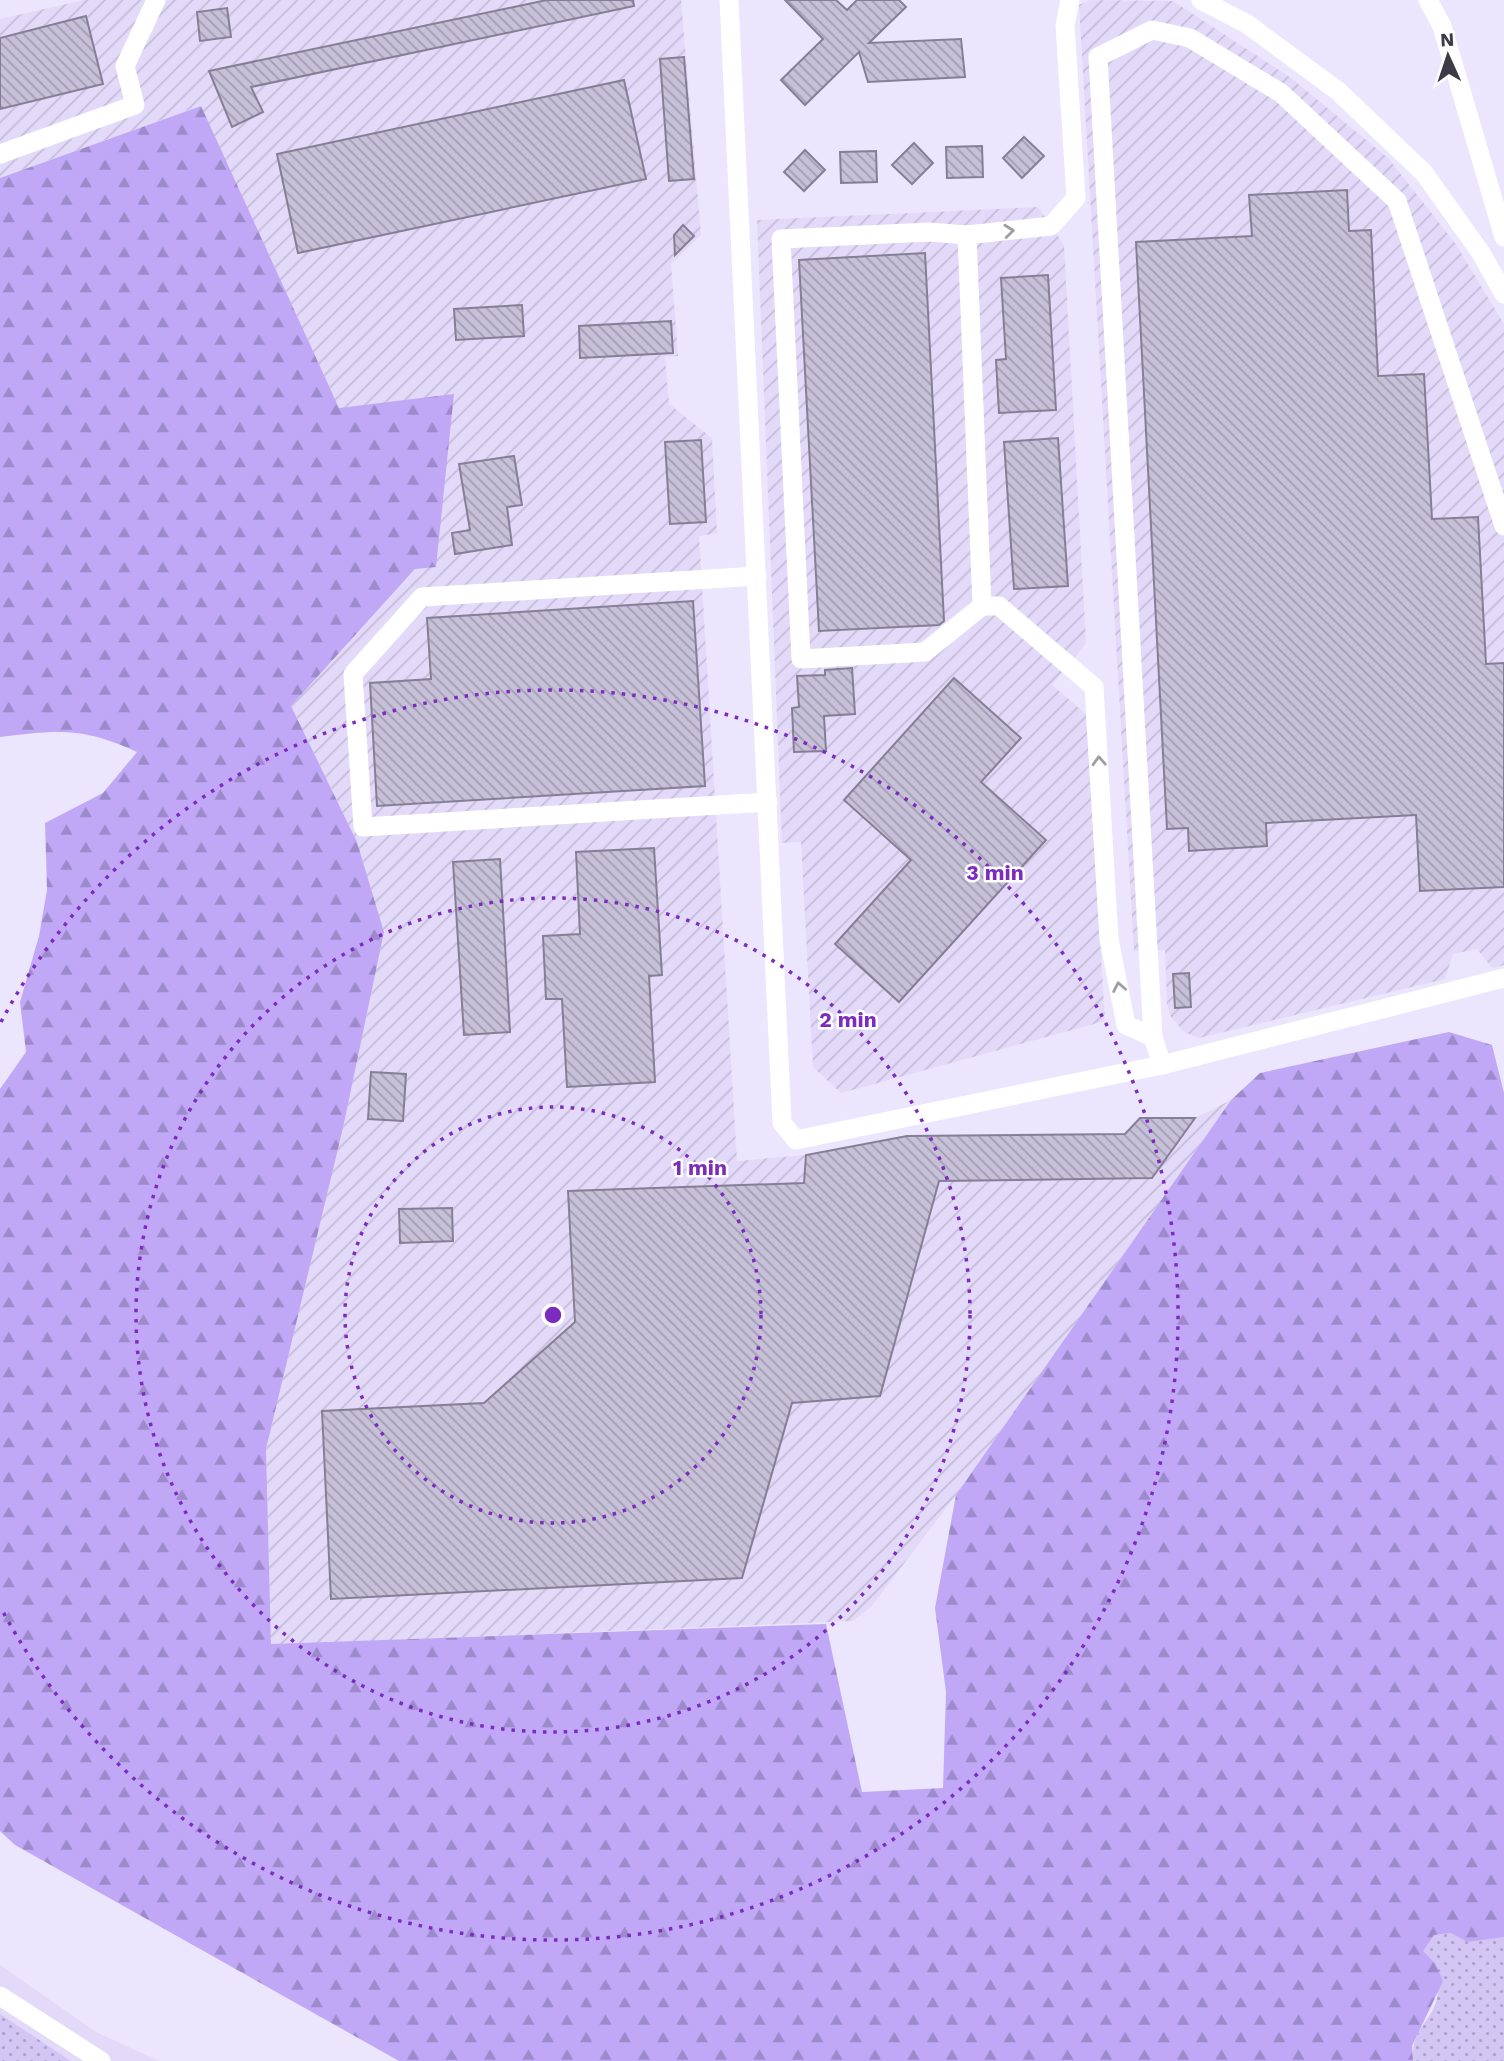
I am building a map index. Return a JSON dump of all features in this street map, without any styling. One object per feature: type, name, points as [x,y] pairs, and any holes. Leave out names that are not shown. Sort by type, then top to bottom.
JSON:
[{"type":"street","points":[[0,154],[135,106],[125,66],[156,0]]},
{"type":"street","points":[[729,0],[782,1123],[796,1140],[1162,1065],[1504,978]]},
{"type":"street","points":[[1070,0],[1065,25],[1076,198],[1051,226],[967,235],[929,232],[781,239],[801,659],[925,652],[982,606],[999,606],[1094,687],[1109,939],[1126,1025],[1153,1037]]},
{"type":"street","points":[[1201,0],[1247,24],[1338,91],[1424,173],[1481,253],[1504,293]]},
{"type":"street","points":[[1428,0],[1442,26],[1504,237]]},
{"type":"street","points":[[1162,1065],[1153,1037],[1098,57],[1152,30],[1190,38],[1281,93],[1396,201],[1504,526]]},
{"type":"street","points":[[967,235],[982,606]]},
{"type":"street","points":[[757,576],[422,597],[353,674],[363,827],[768,802]]},
{"type":"street","points":[[0,1996],[101,2061]]},
{"type":"shaded area","points":[[84,0],[681,0],[701,235],[671,264],[678,356],[665,357],[669,404],[712,438],[717,533],[699,536],[737,1161],[806,1155],[907,1136],[1125,1134],[1195,1118],[1231,1100],[956,1495],[871,1607],[853,1621],[271,1645],[266,1449],[343,1128],[384,932],[357,842],[291,706],[416,569],[454,395],[339,408],[200,106],[0,178],[0,19]]},
{"type":"shaded area","points":[[1090,0],[1173,1],[1291,78],[1388,158],[1455,243],[1504,324],[1504,965],[1492,968],[1477,949],[1453,954],[1445,979],[1199,1038],[1184,1032],[1171,1017],[1167,1004],[1165,950],[1134,951],[1079,5]]},
{"type":"shaded area","points":[[1038,207],[1064,245],[1086,643],[1052,685],[1086,714],[1105,1021],[841,1093],[813,1067],[801,842],[782,843],[757,220]]},
{"type":"shaded area","points":[[1451,1933],[1504,1937],[1504,2061],[1413,2061],[1415,2041],[1438,1994],[1435,1963],[1422,1951],[1434,1935]]},
{"type":"shaded area","points":[[0,1965],[96,2032],[159,2061],[0,2061]]},
{"type":"shaded area","points":[[0,2014],[71,2061],[0,2061]]},
{"type":"green space","points":[[201,106],[339,408],[454,394],[436,567],[415,569],[291,706],[357,842],[384,932],[343,1128],[266,1449],[271,1644],[826,1624],[862,1792],[943,1788],[946,1692],[935,1608],[956,1495],[1231,1100],[1260,1073],[1449,1032],[1492,1045],[1504,1093],[1504,1937],[1467,1942],[1451,1933],[1434,1935],[1423,1951],[1435,1963],[1443,1981],[1412,2046],[1413,2061],[399,2061],[15,1845],[0,1831],[0,1089],[26,1052],[20,1002],[39,936],[47,890],[45,823],[103,793],[137,752],[85,734],[54,732],[0,737],[0,178]]},
{"type":"building","points":[[547,0],[633,0],[634,6],[251,87],[263,112],[232,127],[209,71]]},
{"type":"building","points":[[785,0],[836,0],[847,10],[857,0],[899,0],[906,7],[869,43],[961,39],[965,77],[868,82],[859,52],[805,105],[781,80],[823,39]]},
{"type":"building","points":[[227,8],[231,37],[200,41],[197,12]]},
{"type":"building","points":[[86,16],[103,84],[0,109],[0,38]]},
{"type":"building","points":[[684,57],[694,179],[669,181],[660,59]]},
{"type":"building","points":[[624,80],[646,179],[298,253],[277,154]]},
{"type":"building","points":[[1024,137],[1044,156],[1022,178],[1003,158]]},
{"type":"building","points":[[914,143],[933,163],[912,184],[892,165]]},
{"type":"building","points":[[982,146],[983,177],[947,178],[946,147]]},
{"type":"building","points":[[805,150],[825,170],[804,191],[784,172]]},
{"type":"building","points":[[876,151],[877,182],[841,183],[840,152]]},
{"type":"building","points":[[1347,190],[1349,231],[1371,230],[1378,376],[1424,374],[1432,519],[1478,517],[1486,664],[1504,663],[1504,887],[1420,891],[1416,815],[1266,823],[1267,846],[1189,851],[1188,828],[1167,829],[1136,242],[1252,236],[1249,195]]},
{"type":"building","points":[[683,225],[694,236],[675,255],[674,235]]},
{"type":"building","points":[[925,253],[944,621],[939,625],[819,631],[799,260]]},
{"type":"building","points":[[1048,275],[1056,410],[999,413],[996,360],[1006,359],[1001,278]]},
{"type":"building","points":[[522,305],[524,336],[456,340],[454,309]]},
{"type":"building","points":[[671,321],[673,353],[580,358],[579,326]]},
{"type":"building","points":[[1058,438],[1068,586],[1014,589],[1004,442]]},
{"type":"building","points":[[701,440],[706,522],[670,524],[665,442]]},
{"type":"building","points":[[514,456],[522,505],[507,507],[512,545],[455,554],[452,533],[470,530],[459,464]]},
{"type":"building","points":[[693,601],[705,786],[377,806],[370,683],[431,679],[427,618]]},
{"type":"building","points":[[852,668],[855,714],[824,716],[826,751],[794,752],[792,708],[799,707],[797,676],[825,675],[825,670]]},
{"type":"building","points":[[954,678],[1021,738],[981,782],[1046,840],[899,1002],[835,944],[911,860],[844,800]]},
{"type":"building","points":[[654,848],[662,975],[649,976],[655,1082],[567,1087],[562,999],[546,999],[543,936],[580,934],[576,852]]},
{"type":"building","points":[[500,859],[510,1032],[464,1035],[453,862]]},
{"type":"building","points":[[1189,973],[1191,1007],[1175,1008],[1173,974]]},
{"type":"building","points":[[371,1072],[406,1074],[403,1121],[368,1119]]},
{"type":"building","points":[[1140,1118],[1195,1118],[1152,1178],[939,1181],[880,1396],[792,1403],[742,1578],[331,1599],[322,1411],[484,1403],[575,1322],[568,1191],[804,1183],[806,1155],[907,1136],[1125,1134]]},
{"type":"building","points":[[452,1208],[453,1241],[400,1243],[399,1209]]}]
